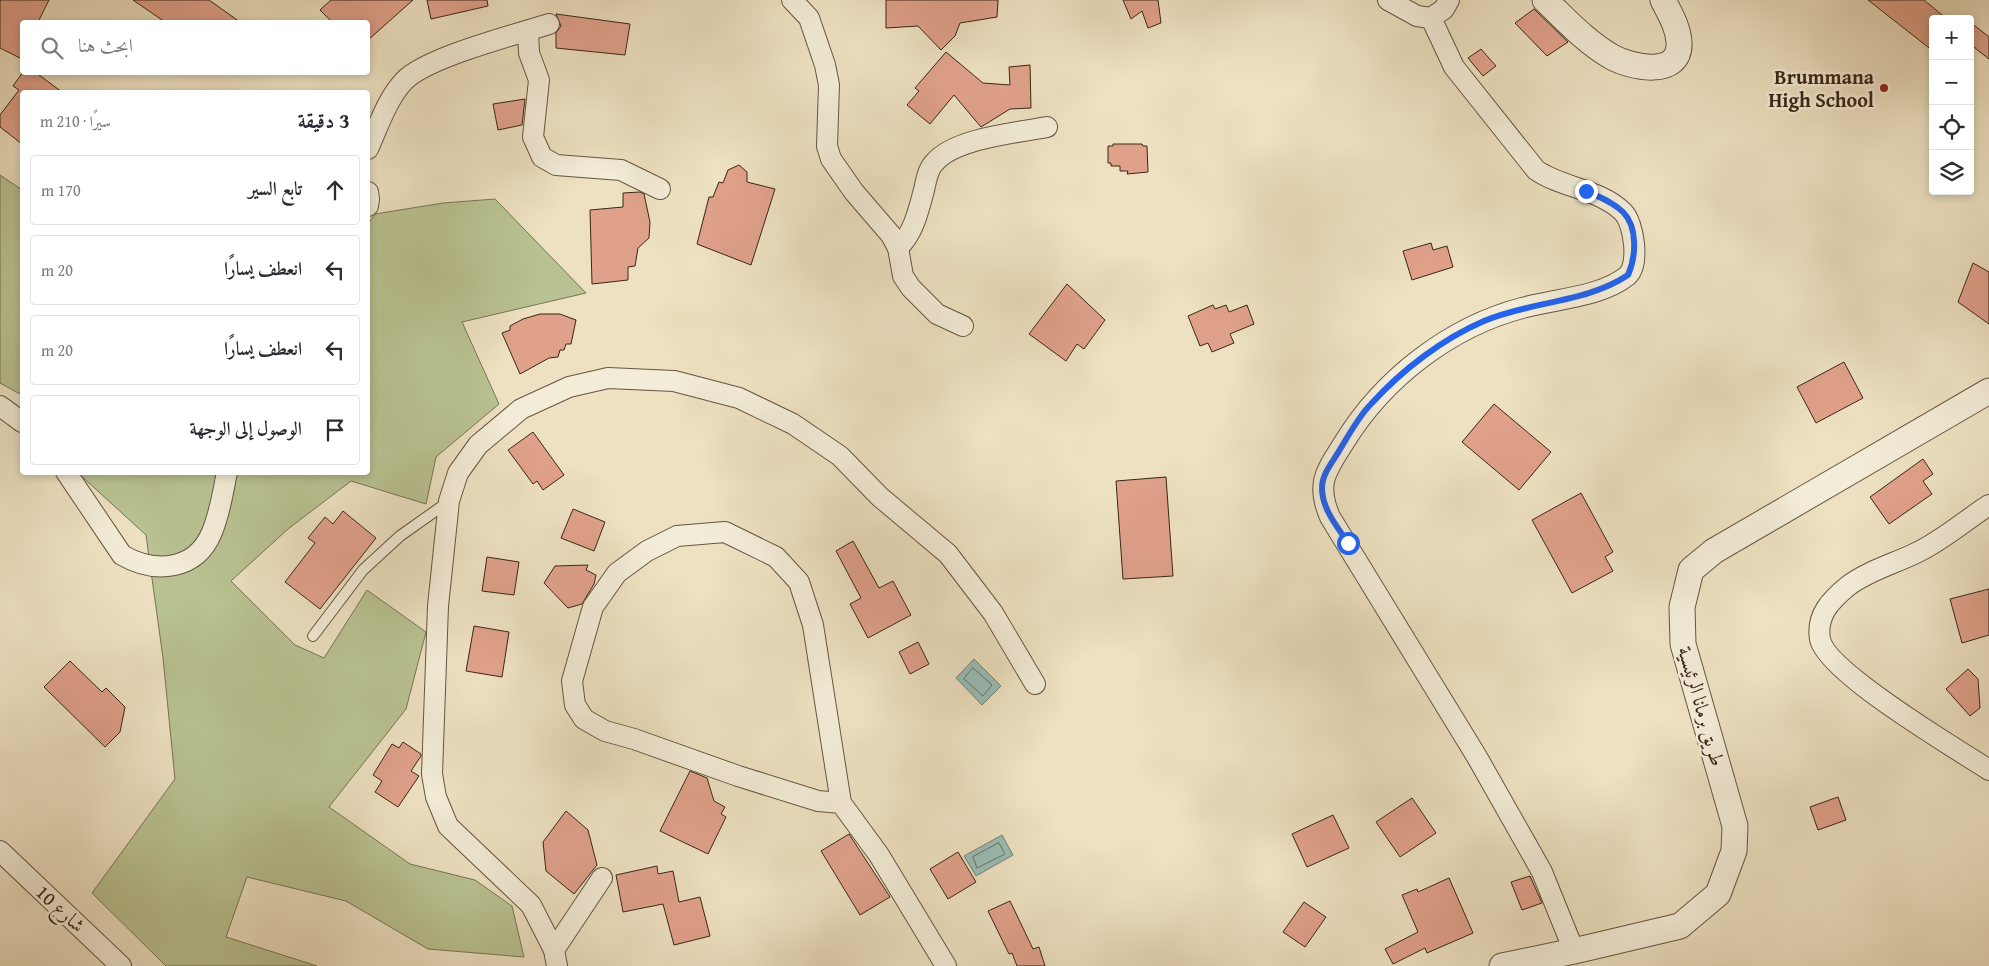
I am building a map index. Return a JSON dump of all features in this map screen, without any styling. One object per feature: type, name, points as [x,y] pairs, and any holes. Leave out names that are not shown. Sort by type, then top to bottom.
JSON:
[{"type":"street","points":[[792,0],[809,18],[825,65],[829,85],[827,146],[831,159],[854,192],[891,235],[898,248],[903,276],[923,302],[937,314],[963,326]]},
{"type":"street","points":[[1388,0],[1417,16],[1431,18],[1444,9],[1449,0]]},
{"type":"street","points":[[1545,0],[1610,56],[1628,65],[1645,68],[1658,67],[1669,63],[1676,56],[1679,45],[1677,28],[1663,0]]},
{"type":"street","points":[[1431,18],[1454,68],[1536,170],[1547,178],[1609,202],[1623,212],[1630,221],[1634,240],[1633,265],[1628,275],[1591,292],[1522,308],[1483,321],[1430,352],[1400,375],[1370,405],[1326,471],[1322,488],[1324,504],[1330,517],[1477,756],[1542,872],[1574,952]]},
{"type":"street","points":[[370,145],[396,90],[412,73],[435,62],[550,24]]},
{"type":"street","points":[[528,31],[529,53],[539,80],[533,136],[542,157],[556,165],[621,170],[660,189]]},
{"type":"street","points":[[898,248],[907,239],[916,221],[927,178],[933,163],[948,151],[972,143],[1047,127]]},
{"type":"street","points":[[556,958],[531,905],[448,826],[436,797],[432,774],[438,606],[449,501],[458,473],[478,445],[521,409],[569,387],[608,378],[674,381],[739,398],[793,424],[840,456],[880,497],[948,554],[993,613],[1035,684]]},
{"type":"street","name":"طريق برمانا الرئيسية","points":[[1502,966],[1574,952],[1680,926],[1718,894],[1734,851],[1736,826],[1683,644],[1682,607],[1691,570],[1714,551],[1989,391]]},
{"type":"street","points":[[0,406],[20,421]]},
{"type":"street","points":[[68,475],[122,555],[136,563],[156,568],[175,565],[185,561],[194,556],[207,541],[215,522],[226,475]]},
{"type":"street","points":[[1989,505],[1921,551],[1850,584],[1826,605],[1820,622],[1820,640],[1826,653],[1852,677],[1989,770]]},
{"type":"street","points":[[841,803],[818,801],[738,776],[634,739],[605,731],[584,719],[575,706],[572,681],[593,607],[617,573],[648,550],[677,536],[725,532],[776,557],[799,582],[813,625],[841,803],[879,856],[946,966]]},
{"type":"street","name":"شارع 10","points":[[0,851],[121,966]]},
{"type":"street","points":[[556,958],[602,878]]},
{"type":"lane","points":[[313,636],[363,570],[400,536],[449,501]]},
{"type":"green space","points":[[0,175],[20,189],[20,394],[0,383]]},
{"type":"green space","points":[[495,199],[586,293],[462,322],[499,404],[436,457],[426,504],[351,481],[288,529],[231,581],[295,645],[324,658],[367,590],[426,632],[406,709],[329,807],[410,864],[475,880],[512,906],[524,957],[428,949],[346,901],[247,877],[226,937],[317,966],[166,966],[92,893],[175,779],[163,658],[146,535],[80,475],[370,475],[370,221],[375,214],[443,203]]},
{"type":"water","points":[[974,659],[1001,686],[982,705],[956,678]]},
{"type":"water","points":[[1002,835],[1013,855],[976,876],[964,856]]},
{"type":"building","points":[[0,0],[49,0],[39,20],[20,20],[20,58],[0,48]]},
{"type":"building","points":[[133,0],[209,0],[237,20],[162,20]]},
{"type":"building","points":[[331,0],[413,0],[370,38],[370,20],[330,20],[320,10]]},
{"type":"building","points":[[427,0],[487,0],[488,6],[431,19]]},
{"type":"building","points":[[886,0],[998,0],[997,17],[960,23],[955,36],[941,50],[918,26],[886,28]]},
{"type":"building","points":[[1123,0],[1158,0],[1161,23],[1148,28],[1142,11],[1131,19]]},
{"type":"building","points":[[1868,0],[1924,0],[1942,15],[1929,15],[1929,48]]},
{"type":"building","points":[[1534,9],[1568,42],[1547,56],[1515,23]]},
{"type":"building","points":[[556,14],[630,24],[625,55],[556,48],[556,33],[561,26]]},
{"type":"building","points":[[1974,25],[1989,37],[1989,59],[1974,47]]},
{"type":"building","points":[[1481,49],[1496,66],[1483,76],[1468,58]]},
{"type":"building","points":[[946,52],[983,83],[1010,85],[1009,67],[1030,65],[1031,108],[1010,109],[981,127],[954,95],[930,124],[907,105],[919,91],[915,88]]},
{"type":"building","points":[[21,75],[39,75],[59,90],[20,90],[20,142],[0,127],[0,115],[19,90],[13,86]]},
{"type":"building","points":[[525,99],[522,125],[498,130],[493,104]]},
{"type":"building","points":[[1113,144],[1142,144],[1147,146],[1148,172],[1127,174],[1128,171],[1120,171],[1120,166],[1111,166],[1111,163],[1108,163],[1108,146],[1113,146]]},
{"type":"building","points":[[739,165],[747,172],[747,182],[775,189],[751,265],[697,244],[709,197],[713,197],[719,182],[723,183],[728,170]]},
{"type":"building","points":[[640,192],[644,194],[650,222],[649,238],[638,248],[635,266],[628,267],[628,280],[592,284],[590,210],[623,207],[623,193]]},
{"type":"building","points":[[1431,243],[1433,250],[1447,246],[1453,267],[1412,280],[1403,251]]},
{"type":"building","points":[[1973,263],[1989,272],[1989,324],[1958,302]]},
{"type":"building","points":[[1067,284],[1105,320],[1084,349],[1077,344],[1066,361],[1029,334]]},
{"type":"building","points":[[1213,305],[1215,309],[1226,305],[1229,312],[1247,305],[1254,324],[1230,334],[1234,343],[1212,352],[1208,343],[1200,346],[1188,316]]},
{"type":"building","points":[[540,314],[560,314],[576,320],[571,344],[566,344],[564,350],[560,350],[558,357],[549,358],[520,374],[502,333],[510,330],[510,326],[523,319]]},
{"type":"building","points":[[1844,362],[1863,398],[1816,423],[1797,387]]},
{"type":"building","points":[[1494,404],[1551,452],[1519,490],[1462,442]]},
{"type":"building","points":[[533,432],[564,475],[543,490],[537,481],[533,484],[508,450]]},
{"type":"building","points":[[1923,459],[1933,474],[1923,481],[1932,494],[1889,524],[1870,497]]},
{"type":"building","points":[[1166,477],[1173,576],[1123,579],[1116,481]]},
{"type":"building","points":[[1581,493],[1613,552],[1605,557],[1613,571],[1572,593],[1532,520]]},
{"type":"building","points":[[573,509],[605,522],[594,551],[561,538]]},
{"type":"building","points":[[343,511],[376,538],[320,609],[285,582],[315,543],[308,538],[325,517],[333,524]]},
{"type":"building","points":[[853,541],[879,588],[893,581],[911,615],[868,638],[850,604],[861,598],[836,551]]},
{"type":"building","points":[[487,557],[519,562],[514,595],[482,591]]},
{"type":"building","points":[[588,565],[586,570],[596,575],[594,584],[582,604],[568,608],[544,583],[555,566]]},
{"type":"building","points":[[1989,589],[1989,635],[1962,643],[1950,599]]},
{"type":"building","points":[[474,626],[509,632],[502,677],[466,671]]},
{"type":"building","points":[[918,642],[929,664],[910,674],[899,652]]},
{"type":"building","points":[[70,661],[102,692],[106,688],[125,707],[120,732],[105,747],[44,687]]},
{"type":"building","points":[[1968,669],[1978,679],[1980,708],[1970,716],[1946,689]]},
{"type":"building","points":[[403,742],[421,754],[421,756],[411,771],[419,776],[398,807],[375,792],[382,781],[373,775],[392,744],[399,748]]},
{"type":"building","points":[[690,771],[707,778],[714,801],[725,807],[721,814],[726,817],[708,854],[660,831]]},
{"type":"building","points":[[1838,797],[1846,820],[1818,830],[1810,807]]},
{"type":"building","points":[[1412,798],[1436,833],[1400,857],[1376,822]]},
{"type":"building","points":[[566,811],[588,830],[597,865],[574,894],[546,871],[543,842]]},
{"type":"building","points":[[1333,815],[1349,848],[1307,867],[1292,834]]},
{"type":"building","points":[[849,834],[890,897],[860,915],[821,851]]},
{"type":"building","points":[[958,852],[976,882],[948,899],[930,869]]},
{"type":"building","points":[[657,866],[658,874],[673,871],[679,902],[700,897],[710,936],[674,945],[663,904],[623,912],[616,875]]},
{"type":"building","points":[[1530,876],[1542,903],[1522,910],[1511,882]]},
{"type":"building","points":[[1449,878],[1473,933],[1427,953],[1425,948],[1393,964],[1385,949],[1418,932],[1402,895],[1417,889],[1418,892]]},
{"type":"building","points":[[1010,901],[1033,949],[1039,947],[1045,966],[1017,966],[1012,953],[1009,954],[988,911]]},
{"type":"building","points":[[1304,902],[1326,917],[1305,947],[1283,932]]},
{"type":"place","name":"Brummana High School","points":[[1884,88]]},
{"type":"route","points":[[1348,543],[1330,517],[1324,504],[1322,488],[1326,471],[1370,405],[1400,375],[1430,352],[1483,321],[1522,308],[1591,292],[1628,275],[1633,265],[1634,254],[1634,240],[1630,221],[1623,212],[1609,202],[1586,191]]}]
